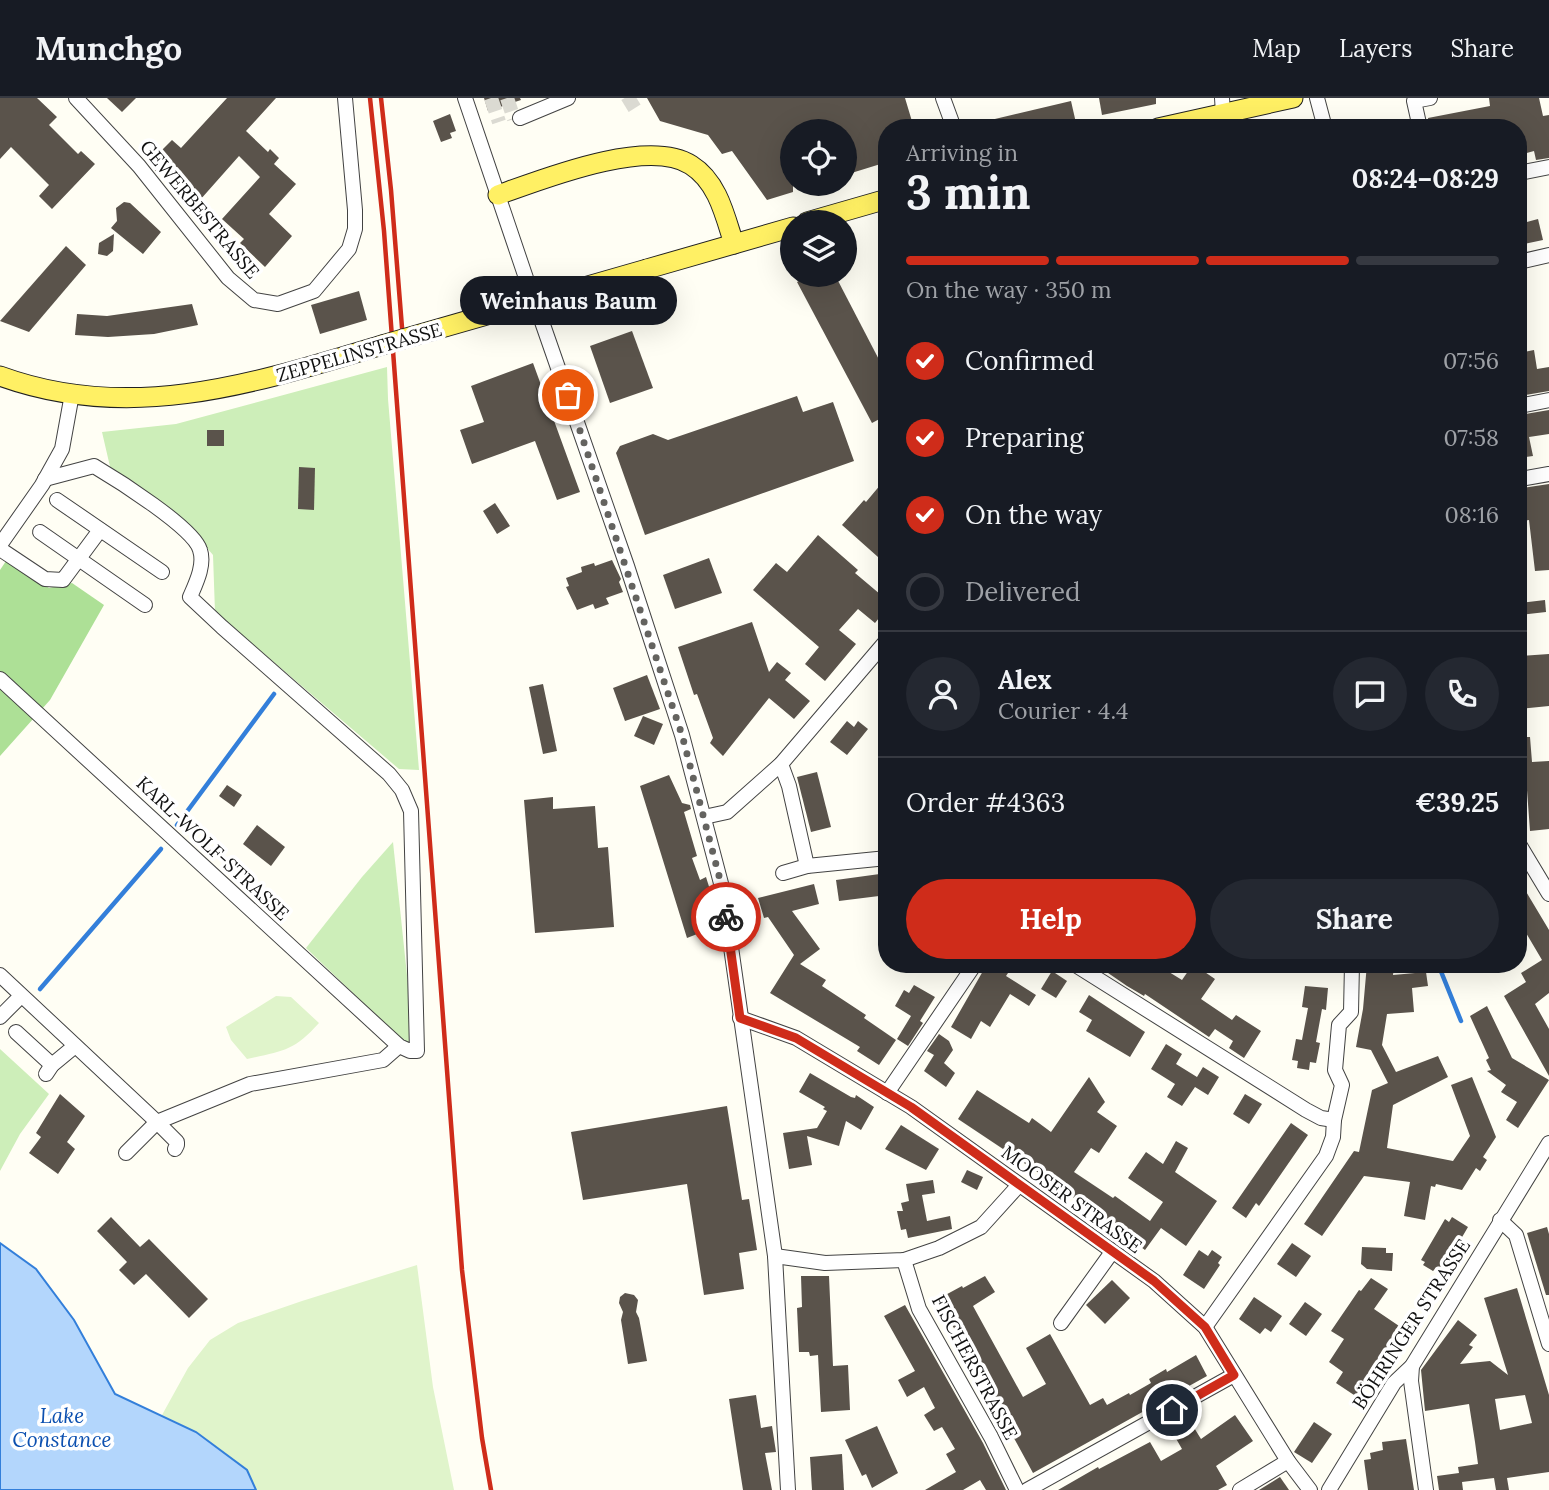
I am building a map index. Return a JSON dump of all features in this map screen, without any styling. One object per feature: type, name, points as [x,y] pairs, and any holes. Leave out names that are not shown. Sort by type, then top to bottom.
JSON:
[{"type":"main road","points":[[1198,119],[1293,98]]},
{"type":"main road","points":[[498,195],[569,171],[636,156],[661,155],[691,164],[705,177],[719,199],[734,244]]},
{"type":"main road","points":[[847,210],[878,201]]},
{"type":"main road","name":"ZEPPELINSTRASSE","points":[[0,376],[36,388],[106,399],[188,395],[291,373],[780,230]]},
{"type":"street","name":"GEWERBESTRASSE","points":[[76,98],[139,166],[228,278],[254,300],[278,304],[314,291],[349,249],[355,229],[355,210],[345,98]]},
{"type":"street","points":[[465,98],[526,278]]},
{"type":"street","points":[[520,118],[568,98]]},
{"type":"street","points":[[943,98],[951,119]]},
{"type":"street","points":[[1317,98],[1323,119]]},
{"type":"street","points":[[1418,119],[1414,102],[1430,98]]},
{"type":"street","points":[[1527,171],[1549,167]]},
{"type":"street","points":[[1527,260],[1549,255]]},
{"type":"street","points":[[541,319],[649,631],[682,735],[723,891],[775,1256],[788,1490]]},
{"type":"street","points":[[72,394],[62,449],[0,547],[45,579],[63,580],[100,530]]},
{"type":"street","points":[[1527,404],[1549,400]]},
{"type":"street","name":"KARL-WOLF-STRASSE","points":[[0,679],[399,1046],[417,1051],[411,811],[402,790],[389,774],[339,735],[190,597],[200,572],[201,552],[197,542],[127,486],[94,466],[45,479]]},
{"type":"street","points":[[1527,479],[1549,474]]},
{"type":"street","points":[[57,500],[162,572]]},
{"type":"street","points":[[40,532],[145,605]]},
{"type":"street","points":[[704,817],[727,812],[781,764],[878,651]]},
{"type":"street","points":[[781,764],[789,786],[807,866]]},
{"type":"street","points":[[1527,857],[1549,894]]},
{"type":"street","points":[[783,873],[807,866],[878,859]]},
{"type":"street","points":[[887,1093],[969,973]]},
{"type":"street","points":[[1088,973],[1306,1110],[1321,1118],[1334,1120]]},
{"type":"street","points":[[1205,1327],[1326,1156],[1333,1137],[1342,1086],[1335,1070],[1339,1025],[1351,1012],[1352,973]]},
{"type":"street","points":[[0,975],[157,1122],[177,1142],[174,1149]]},
{"type":"street","points":[[0,1017],[21,996]]},
{"type":"street","name":"MOOSER STRASSE","points":[[740,1018],[796,1038],[911,1107],[1154,1281],[1205,1327],[1288,1461],[1310,1490]]},
{"type":"street","points":[[16,1032],[49,1070],[75,1046]]},
{"type":"street","points":[[126,1153],[157,1122],[250,1084],[383,1060],[399,1046]]},
{"type":"street","name":"BÖHRINGER STRASSE","points":[[1329,1490],[1394,1383],[1412,1366],[1549,1143]]},
{"type":"street","points":[[775,1256],[825,1263],[904,1261],[939,1248],[981,1227],[1019,1185]]},
{"type":"street","points":[[1500,1220],[1516,1235],[1549,1344]]},
{"type":"street","points":[[1061,1323],[1112,1252]]},
{"type":"street","name":"FISCHERSTRASSE","points":[[904,1261],[919,1309],[991,1437],[1017,1490]]},
{"type":"street","points":[[1412,1366],[1411,1381],[1426,1490]]},
{"type":"street","points":[[1027,1490],[1234,1375]]},
{"type":"street","points":[[1240,1490],[1288,1461]]},
{"type":"green space","points":[[387,367],[419,770],[399,769],[215,612],[213,555],[190,528],[111,471],[102,432],[176,424]]},
{"type":"green space","points":[[6,561],[49,588],[72,583],[104,605],[50,700],[0,756],[0,570]]},
{"type":"green space","points":[[393,842],[414,1042],[404,1042],[306,948]]},
{"type":"green space","points":[[276,996],[291,997],[319,1023],[295,1045],[247,1059],[231,1040],[226,1027]]},
{"type":"green space","points":[[0,1049],[49,1094],[20,1134],[0,1171]]},
{"type":"green space","points":[[417,1265],[433,1387],[454,1490],[256,1490],[247,1470],[196,1432],[162,1415],[188,1368],[210,1340],[238,1323]]},
{"type":"water","name":"Lake Constance","points":[[0,1243],[36,1269],[74,1320],[115,1394],[196,1432],[247,1470],[256,1490],[0,1490]]},
{"type":"building","points":[[0,98],[37,98],[57,117],[49,125],[78,154],[81,151],[95,164],[52,209],[39,196],[49,185],[11,147],[0,159]]},
{"type":"building","points":[[107,98],[136,98],[122,112]]},
{"type":"building","points":[[227,98],[276,98],[246,131],[268,152],[270,149],[279,158],[274,164],[296,184],[269,214],[292,236],[265,267],[240,243],[244,239],[222,219],[260,177],[239,156],[200,200],[166,169],[159,175],[149,163],[172,140],[181,148]]},
{"type":"building","points":[[484,98],[520,98],[521,100],[488,111]]},
{"type":"building","points":[[647,98],[905,98],[911,119],[878,119],[878,165],[857,171],[857,119],[780,119],[780,196],[767,200],[732,151],[722,154],[708,135],[660,121]]},
{"type":"building","points":[[1099,98],[1156,98],[1156,104],[1102,115]]},
{"type":"building","points":[[1489,98],[1539,98],[1543,116],[1549,115],[1549,158],[1536,160],[1534,151],[1527,153],[1527,119],[1428,119],[1490,106]]},
{"type":"building","points":[[1071,101],[1075,119],[995,119]]},
{"type":"building","points":[[450,114],[456,131],[450,133],[452,138],[441,142],[433,121]]},
{"type":"building","points":[[124,202],[130,203],[161,232],[143,254],[111,228],[117,221],[116,208]]},
{"type":"building","points":[[1538,219],[1543,240],[1527,243],[1527,222]]},
{"type":"building","points":[[114,234],[113,251],[107,256],[98,254],[99,243]]},
{"type":"building","points":[[66,246],[86,265],[29,332],[0,321]]},
{"type":"building","points":[[800,287],[841,287],[878,358],[878,420],[872,423]]},
{"type":"building","points":[[359,291],[367,320],[320,334],[311,305]]},
{"type":"building","points":[[192,304],[198,325],[154,334],[108,337],[75,335],[77,314],[107,316]]},
{"type":"building","points":[[632,331],[653,388],[610,403],[590,346]]},
{"type":"building","points":[[1534,350],[1537,369],[1549,367],[1549,391],[1527,395],[1527,351]]},
{"type":"building","points":[[533,363],[580,492],[557,500],[535,441],[472,464],[460,430],[484,422],[471,386]]},
{"type":"building","points":[[797,396],[803,412],[833,402],[854,461],[645,535],[616,453],[620,446],[653,434],[668,440]]},
{"type":"building","points":[[1549,410],[1549,434],[1529,437],[1533,456],[1527,457],[1527,414]]},
{"type":"building","points":[[207,430],[224,430],[224,446],[207,446]]},
{"type":"building","points":[[299,467],[315,468],[314,510],[298,509]]},
{"type":"building","points":[[1549,484],[1549,570],[1535,571],[1527,520],[1527,487]]},
{"type":"building","points":[[878,488],[878,557],[842,525],[864,500],[866,502]]},
{"type":"building","points":[[495,503],[510,526],[497,534],[483,511]]},
{"type":"building","points":[[818,535],[858,570],[855,573],[878,592],[878,619],[875,623],[858,609],[839,630],[856,644],[825,681],[805,664],[819,647],[753,590],[776,563],[787,572]]},
{"type":"building","points":[[709,558],[722,593],[675,609],[663,575]]},
{"type":"building","points":[[612,560],[621,579],[619,582],[623,592],[606,598],[609,604],[595,609],[593,604],[577,610],[566,587],[569,586],[566,578],[582,572],[581,567],[594,563],[595,566]]},
{"type":"building","points":[[1545,600],[1546,612],[1527,614],[1527,602]]},
{"type":"building","points":[[752,622],[769,672],[777,662],[791,673],[785,680],[810,701],[794,719],[769,698],[723,756],[710,743],[713,738],[697,694],[694,695],[678,647]]},
{"type":"building","points":[[1549,654],[1549,706],[1527,708],[1527,655]]},
{"type":"building","points":[[647,675],[660,709],[625,721],[613,688]]},
{"type":"building","points":[[543,684],[557,751],[543,754],[529,687]]},
{"type":"building","points":[[643,716],[663,724],[654,745],[634,736]]},
{"type":"building","points":[[847,721],[854,727],[858,721],[868,729],[847,755],[830,742]]},
{"type":"building","points":[[1527,737],[1530,737],[1532,762],[1549,761],[1549,829],[1530,831]]},
{"type":"building","points":[[817,772],[831,827],[811,832],[797,777]]},
{"type":"building","points":[[669,775],[682,803],[690,805],[691,809],[684,812],[697,856],[692,858],[700,880],[706,877],[711,893],[705,894],[715,927],[687,938],[640,786]]},
{"type":"building","points":[[227,785],[242,795],[234,807],[219,796]]},
{"type":"building","points":[[553,797],[553,809],[595,806],[598,848],[608,847],[614,927],[535,933],[524,800]]},
{"type":"building","points":[[257,825],[285,847],[271,866],[243,844]]},
{"type":"building","points":[[878,874],[878,896],[839,901],[836,880]]},
{"type":"building","points":[[814,884],[819,904],[792,911],[820,949],[800,964],[826,980],[822,986],[866,1015],[864,1018],[896,1040],[879,1065],[857,1051],[860,1047],[770,993],[794,955],[768,917],[764,918],[758,898]]},
{"type":"building","points":[[1527,893],[1549,930],[1549,993],[1535,1004],[1549,1029],[1549,1076],[1504,996],[1526,982],[1521,973],[1527,973],[1527,969],[1542,960],[1527,935]]},
{"type":"building","points":[[982,973],[1008,973],[1006,976],[1036,995],[1029,1006],[1010,994],[990,1027],[981,1021],[971,1039],[951,1027]]},
{"type":"building","points":[[1051,973],[1067,981],[1056,998],[1041,989]]},
{"type":"building","points":[[1108,973],[1171,973],[1182,980],[1187,973],[1206,973],[1215,979],[1201,999],[1232,1020],[1236,1015],[1261,1031],[1244,1058],[1229,1048],[1233,1041],[1215,1029],[1209,1037],[1145,994],[1144,996]]},
{"type":"building","points":[[1366,973],[1426,973],[1428,986],[1412,988],[1414,1012],[1387,1014],[1382,1045],[1396,1072],[1438,1056],[1448,1077],[1393,1105],[1387,1148],[1453,1161],[1470,1136],[1451,1085],[1472,1077],[1496,1137],[1483,1157],[1487,1160],[1480,1171],[1476,1168],[1462,1190],[1436,1184],[1435,1187],[1431,1186],[1425,1220],[1404,1216],[1410,1182],[1364,1176],[1322,1236],[1304,1224],[1354,1151],[1359,1152],[1372,1090],[1388,1083],[1371,1050],[1356,1047]]},
{"type":"building","points":[[914,985],[935,997],[908,1046],[897,1039],[911,1016],[895,1006],[904,990],[909,993]]},
{"type":"building","points":[[1305,986],[1328,988],[1326,1010],[1322,1009],[1316,1042],[1320,1043],[1316,1063],[1310,1062],[1309,1070],[1297,1068],[1298,1061],[1292,1060],[1296,1039],[1302,1040],[1308,1008],[1302,1007]]},
{"type":"building","points":[[1089,995],[1145,1032],[1130,1057],[1086,1031],[1092,1020],[1079,1012]]},
{"type":"building","points":[[1487,1006],[1512,1058],[1549,1080],[1518,1128],[1506,1120],[1517,1102],[1501,1092],[1506,1085],[1487,1071],[1491,1070],[1486,1060],[1489,1058],[1470,1016]]},
{"type":"building","points":[[939,1034],[949,1041],[953,1050],[944,1063],[955,1073],[946,1087],[924,1071],[934,1055],[927,1051]]},
{"type":"building","points":[[1166,1044],[1182,1054],[1176,1064],[1197,1077],[1203,1067],[1219,1077],[1208,1095],[1195,1087],[1182,1106],[1167,1097],[1175,1084],[1151,1069]]},
{"type":"building","points":[[810,1073],[851,1097],[855,1098],[856,1095],[874,1107],[861,1130],[846,1121],[839,1146],[807,1136],[812,1165],[789,1169],[783,1133],[817,1128],[827,1111],[823,1109],[825,1107],[799,1092]]},
{"type":"building","points":[[1089,1077],[1105,1102],[1097,1112],[1117,1126],[1099,1153],[1091,1148],[1074,1172],[1150,1221],[1163,1202],[1128,1178],[1146,1152],[1163,1164],[1176,1141],[1188,1148],[1175,1172],[1217,1201],[1186,1246],[1161,1228],[1145,1250],[1051,1181],[958,1119],[977,1090],[1029,1123],[1032,1118],[1051,1132]]},
{"type":"building","points":[[60,1094],[85,1116],[67,1142],[75,1149],[58,1174],[29,1153],[41,1137],[36,1133]]},
{"type":"building","points":[[1245,1094],[1262,1104],[1249,1124],[1233,1114]]},
{"type":"building","points":[[727,1106],[742,1200],[749,1199],[757,1250],[739,1253],[744,1289],[704,1295],[687,1184],[583,1200],[571,1132]]},
{"type":"building","points":[[1291,1123],[1308,1135],[1259,1206],[1256,1203],[1246,1218],[1232,1208]]},
{"type":"building","points":[[901,1125],[939,1149],[926,1170],[885,1149]]},
{"type":"building","points":[[967,1170],[983,1177],[977,1190],[961,1182]]},
{"type":"building","points":[[933,1180],[935,1193],[922,1195],[927,1221],[950,1216],[952,1229],[908,1238],[906,1229],[901,1230],[897,1211],[903,1211],[901,1203],[909,1201],[906,1184]]},
{"type":"building","points":[[111,1217],[140,1247],[149,1239],[208,1299],[189,1318],[146,1274],[134,1285],[119,1270],[127,1262],[97,1231]]},
{"type":"building","points":[[1452,1217],[1468,1227],[1441,1273],[1435,1269],[1433,1271],[1423,1265],[1425,1262],[1421,1260],[1445,1219],[1449,1222]]},
{"type":"building","points":[[1547,1227],[1549,1295],[1546,1295],[1527,1233]]},
{"type":"building","points":[[1292,1243],[1311,1256],[1296,1277],[1277,1264]]},
{"type":"building","points":[[1362,1247],[1386,1248],[1386,1253],[1393,1253],[1392,1271],[1367,1269],[1361,1264]]},
{"type":"building","points":[[1199,1250],[1208,1256],[1212,1250],[1222,1257],[1218,1263],[1220,1265],[1204,1289],[1183,1275]]},
{"type":"building","points":[[801,1276],[829,1276],[833,1366],[848,1365],[850,1410],[821,1412],[818,1355],[810,1356],[809,1352],[799,1352],[797,1308],[802,1307]]},
{"type":"building","points":[[985,1276],[995,1292],[973,1306],[1023,1397],[1046,1384],[1026,1348],[1050,1334],[1090,1405],[1103,1398],[1107,1405],[1129,1393],[1130,1395],[1151,1383],[1149,1379],[1196,1355],[1207,1376],[1033,1473],[938,1299]]},
{"type":"building","points":[[1371,1278],[1388,1289],[1374,1309],[1402,1328],[1357,1397],[1336,1383],[1343,1372],[1329,1362],[1344,1339],[1331,1331],[1359,1290],[1361,1291]]},
{"type":"building","points":[[1112,1280],[1130,1298],[1105,1324],[1086,1305]]},
{"type":"building","points":[[1517,1288],[1549,1395],[1549,1472],[1507,1478],[1509,1490],[1496,1490],[1494,1478],[1462,1482],[1463,1490],[1439,1490],[1437,1476],[1459,1473],[1458,1467],[1478,1464],[1475,1442],[1469,1404],[1425,1411],[1421,1370],[1458,1320],[1477,1335],[1469,1345],[1473,1347],[1460,1364],[1490,1361],[1508,1375],[1484,1298]],"holes":[[[1525,1395],[1532,1423],[1500,1430],[1495,1399]]]},
{"type":"building","points":[[625,1293],[634,1295],[638,1300],[636,1312],[647,1361],[628,1364],[621,1320],[623,1312],[619,1303],[620,1297]]},
{"type":"building","points":[[1254,1297],[1282,1316],[1271,1332],[1265,1328],[1260,1334],[1239,1319]]},
{"type":"building","points":[[1305,1302],[1322,1314],[1306,1336],[1289,1324]]},
{"type":"building","points":[[905,1305],[983,1443],[1006,1490],[986,1490],[980,1480],[963,1490],[925,1490],[956,1472],[946,1454],[955,1449],[942,1427],[934,1431],[924,1415],[935,1408],[924,1387],[907,1397],[898,1380],[915,1371],[884,1316]]},
{"type":"building","points":[[756,1395],[761,1428],[772,1426],[776,1452],[765,1453],[772,1490],[743,1490],[729,1399]]},
{"type":"building","points":[[1235,1415],[1253,1441],[1216,1466],[1227,1485],[1218,1490],[1058,1490],[1150,1442],[1161,1461],[1182,1449],[1170,1428],[1188,1418],[1201,1439]]},
{"type":"building","points":[[1314,1422],[1332,1434],[1312,1463],[1294,1452]]},
{"type":"building","points":[[877,1426],[898,1473],[872,1488],[866,1474],[862,1476],[845,1440]]},
{"type":"building","points":[[1406,1439],[1414,1490],[1368,1490],[1364,1460],[1371,1459],[1370,1453],[1383,1450],[1382,1442]]},
{"type":"building","points":[[842,1454],[844,1490],[812,1490],[810,1457]]},
{"type":"building","points":[[1280,1477],[1289,1490],[1259,1490]]},
{"type":"waterway","points":[[177,825],[274,694]]},
{"type":"waterway","points":[[40,989],[161,849]]},
{"type":"waterway","points":[[1442,973],[1461,1021]]},
{"type":"tunnel","points":[[491,98],[499,122]]},
{"type":"tunnel","points":[[507,98],[514,119]]},
{"type":"tunnel","points":[[625,106],[638,98]]},
{"type":"tunnel","points":[[526,278],[541,319]]},
{"type":"railway","points":[[370,98],[384,231],[462,1270],[482,1438],[491,1490]]},
{"type":"railway","points":[[381,98],[403,340]]},
{"type":"way so far","points":[[568,395],[682,735],[723,891],[726,917]]},
{"type":"place","name":"Weinhaus Baum","points":[[568,395]]},
{"type":"route","points":[[726,917],[740,1018],[796,1038],[911,1107],[1154,1281],[1205,1327],[1234,1375],[1172,1410]]}]
